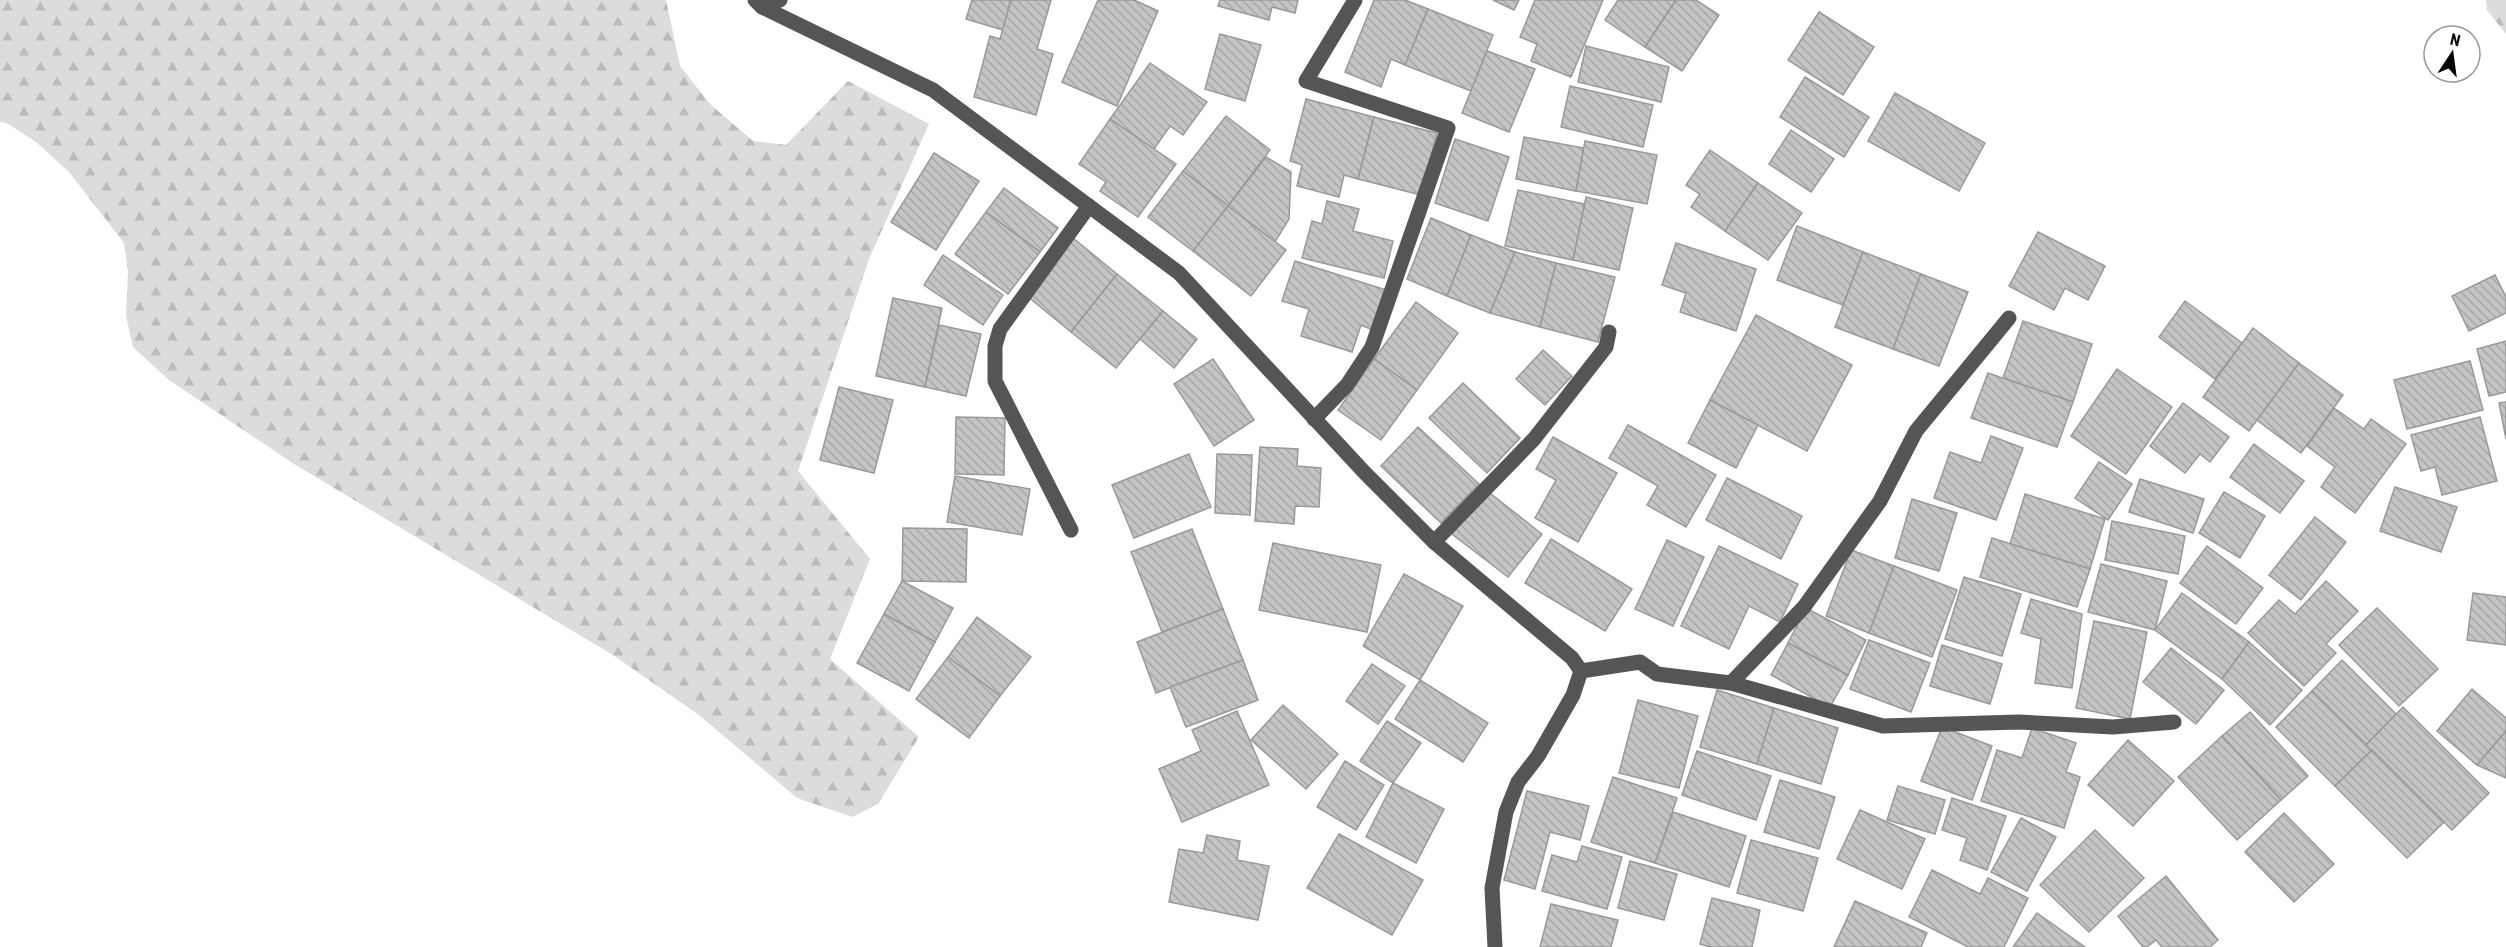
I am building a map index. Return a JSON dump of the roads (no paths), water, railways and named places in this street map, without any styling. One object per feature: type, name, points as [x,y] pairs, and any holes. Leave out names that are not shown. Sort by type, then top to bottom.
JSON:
[{"type":"street","points":[[759,4],[780,0]]},
{"type":"street","points":[[1314,419],[1347,385],[1372,347],[1448,128],[1306,81],[1354,0]]},
{"type":"street","points":[[759,4],[933,90],[1179,273],[1314,419],[1434,542],[1572,657],[1581,671],[1574,695],[1538,756],[1518,782],[1506,812],[1492,888],[1496,947]]},
{"type":"street","points":[[1071,530],[995,381],[993,362],[1000,329],[1089,206]]},
{"type":"street","points":[[1731,683],[1804,607],[1880,501],[1916,431],[2009,318]]},
{"type":"street","points":[[1434,542],[1534,439],[1606,347],[1609,332]]},
{"type":"street","points":[[1581,671],[1640,662],[1657,674],[1731,683],[1883,726],[2019,722],[2114,727],[2174,722]]}]
